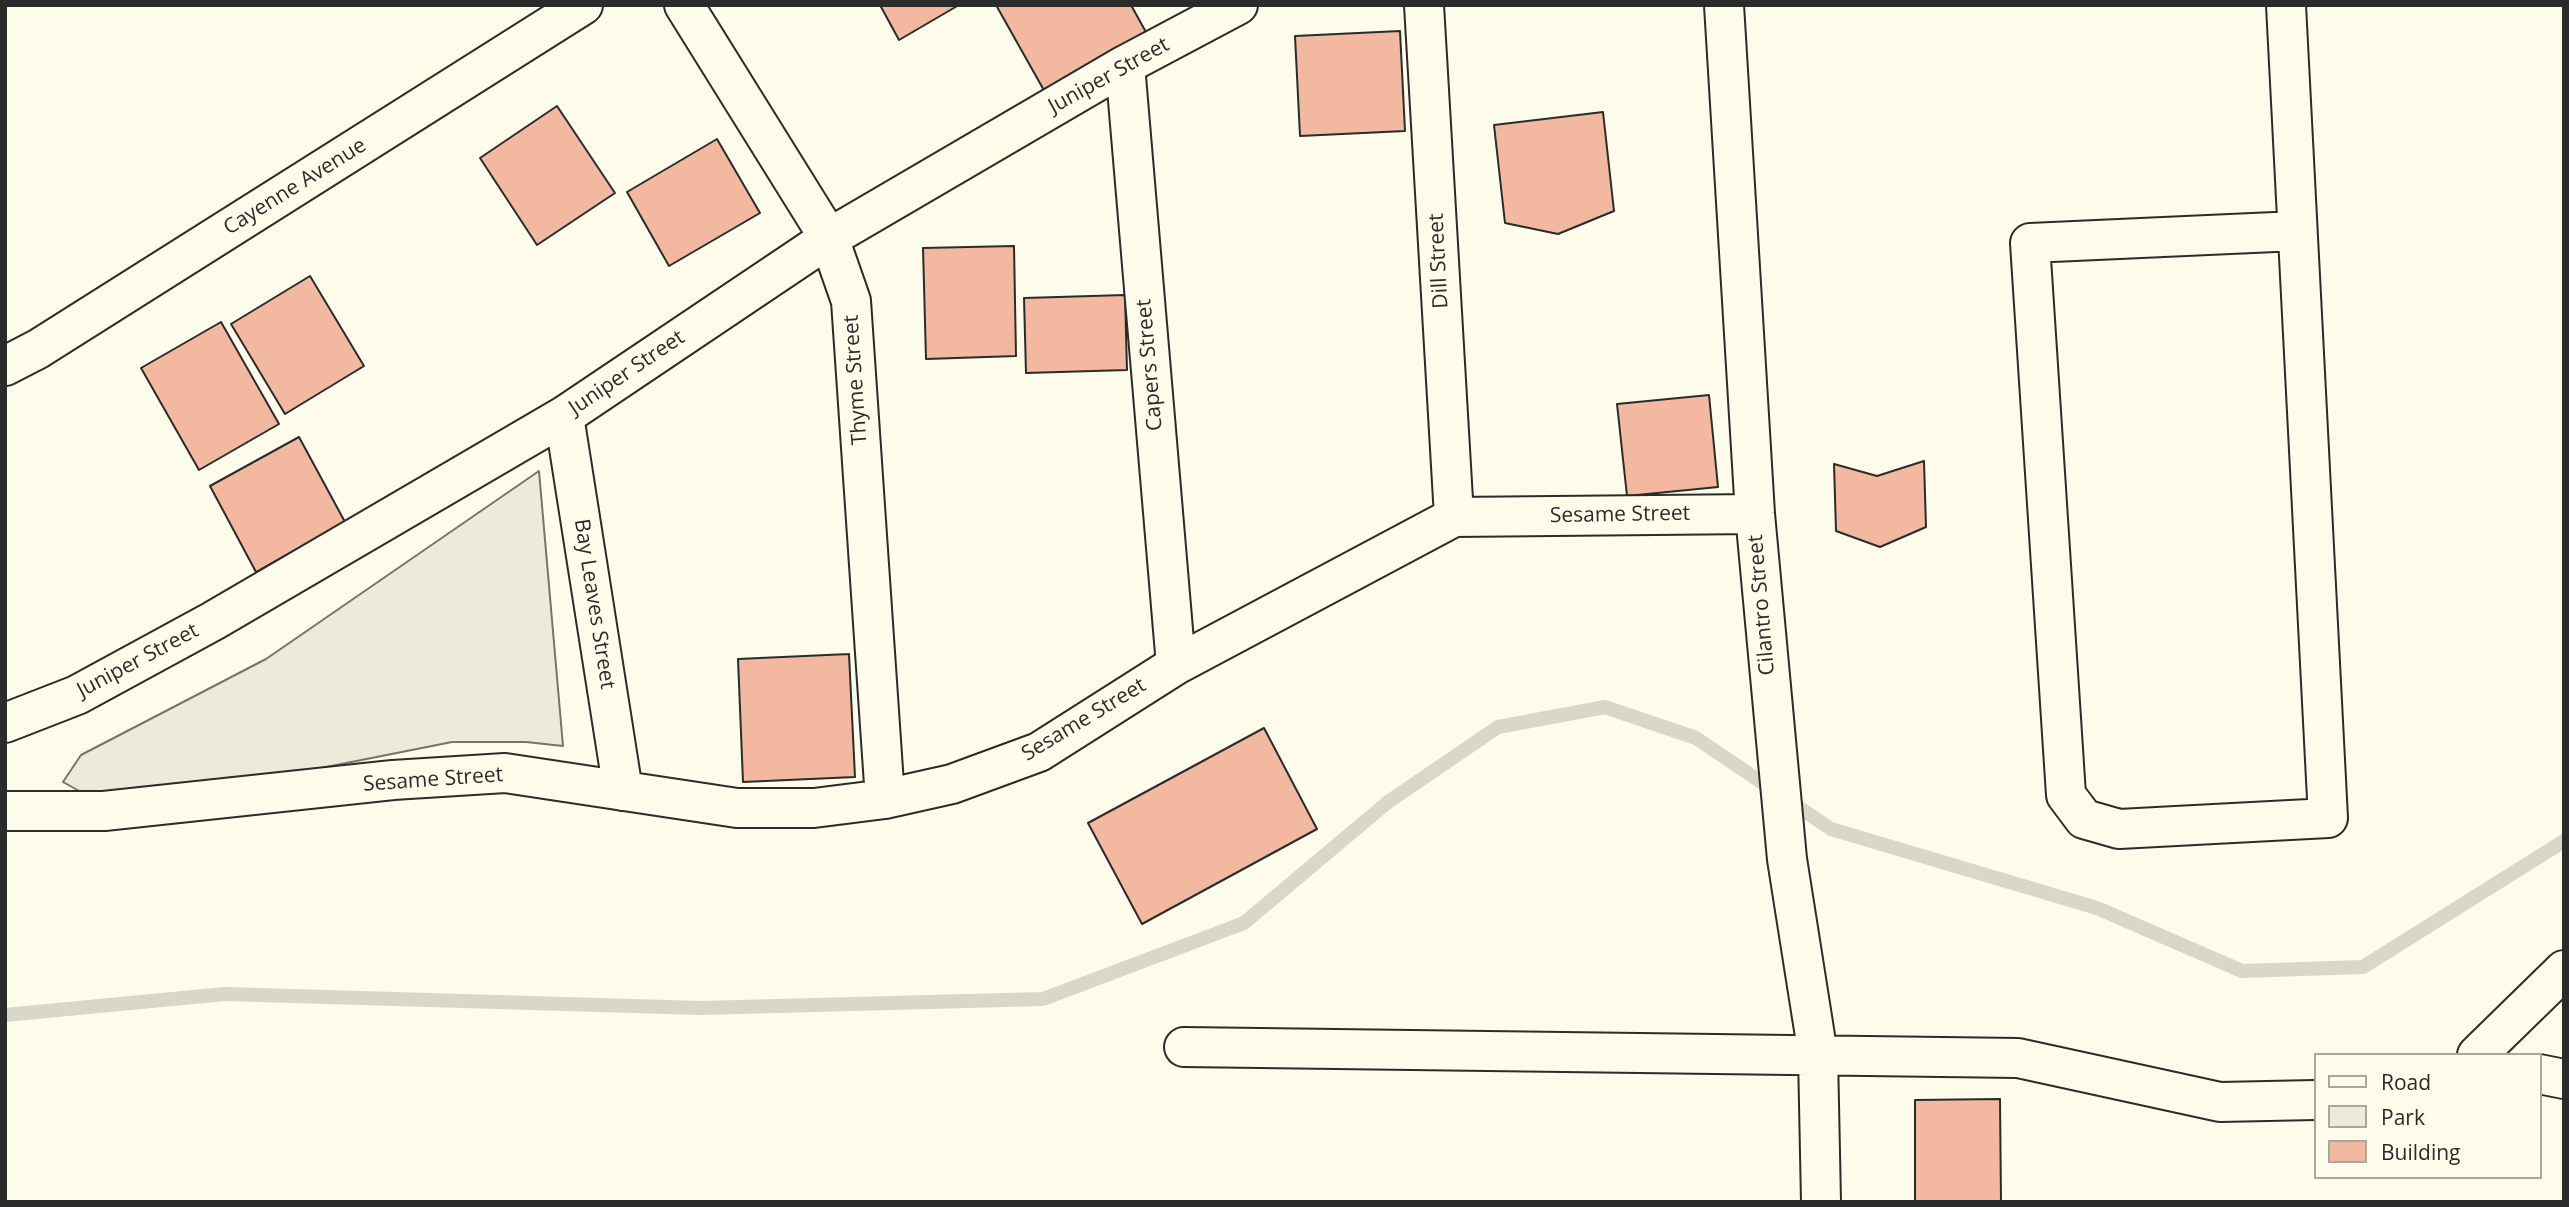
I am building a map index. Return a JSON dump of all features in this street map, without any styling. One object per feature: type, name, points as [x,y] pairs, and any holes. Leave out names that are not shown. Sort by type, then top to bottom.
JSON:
[{"type":"street","name":"Cayenne Avenue","points":[[5,366],[61,335],[583,5]]},
{"type":"street","name":"Thyme Street","points":[[684,5],[829,238],[851,301],[885,799]]},
{"type":"street","name":"Juniper Street","points":[[5,723],[77,695],[202,627],[564,416],[829,238],[1125,65],[1238,5]]},
{"type":"street","name":"Dill Street","points":[[1424,5],[1454,517]]},
{"type":"street","name":"Cilantro Street","points":[[1724,5],[1755,514],[1787,859],[1818,1055],[1821,1202]]},
{"type":"street","points":[[2286,5],[2328,818],[2119,829],[2084,819],[2066,795],[2030,243],[2297,231]]},
{"type":"street","name":"Capers Street","points":[[1125,65],[1176,665]]},
{"type":"street","name":"Bay Leaves Street","points":[[564,416],[623,791]]},
{"type":"street","name":"Sesame Street","points":[[5,811],[104,811],[380,782],[505,773],[737,808],[814,807],[885,799],[952,784],[1039,752],[1176,665],[1454,517],[1755,514]]},
{"type":"street","points":[[2479,1053],[2564,970]]},
{"type":"street","points":[[1184,1047],[2018,1058],[2220,1102],[2314,1100]]},
{"type":"street","points":[[2541,1074],[2564,1079]]},
{"type":"green space","points":[[539,471],[563,746],[526,742],[452,742],[286,775],[90,797],[63,782],[81,755],[266,659]]},
{"type":"building","points":[[880,5],[959,5],[899,40]]},
{"type":"building","points":[[996,5],[1131,5],[1152,43],[1050,101]]},
{"type":"building","points":[[1400,31],[1405,131],[1300,136],[1295,36]]},
{"type":"building","points":[[557,106],[615,193],[537,245],[480,158]]},
{"type":"building","points":[[1603,112],[1614,211],[1558,234],[1505,223],[1494,125]]},
{"type":"building","points":[[717,139],[760,213],[669,266],[627,192]]},
{"type":"building","points":[[1014,246],[1016,356],[926,359],[923,248]]},
{"type":"building","points":[[310,276],[364,366],[285,414],[231,324]]},
{"type":"building","points":[[1125,295],[1127,370],[1026,373],[1024,298]]},
{"type":"building","points":[[221,322],[279,424],[199,470],[141,368]]},
{"type":"building","points":[[1709,395],[1718,487],[1627,496],[1617,404]]},
{"type":"building","points":[[299,437],[345,522],[256,572],[210,486]]},
{"type":"building","points":[[1924,461],[1926,527],[1880,547],[1836,531],[1834,464],[1877,476]]},
{"type":"building","points":[[849,654],[855,777],[743,782],[738,659]]},
{"type":"building","points":[[1264,728],[1317,829],[1142,924],[1088,823]]},
{"type":"building","points":[[2000,1099],[2001,1201],[1915,1201],[1915,1100]]},
{"type":"waterway","points":[[5,1015],[225,994],[701,1008],[1043,999],[1244,923],[1388,802],[1498,727],[1605,707],[1696,738],[1831,829],[2097,908],[2242,971],[2363,967],[2564,841]]}]
